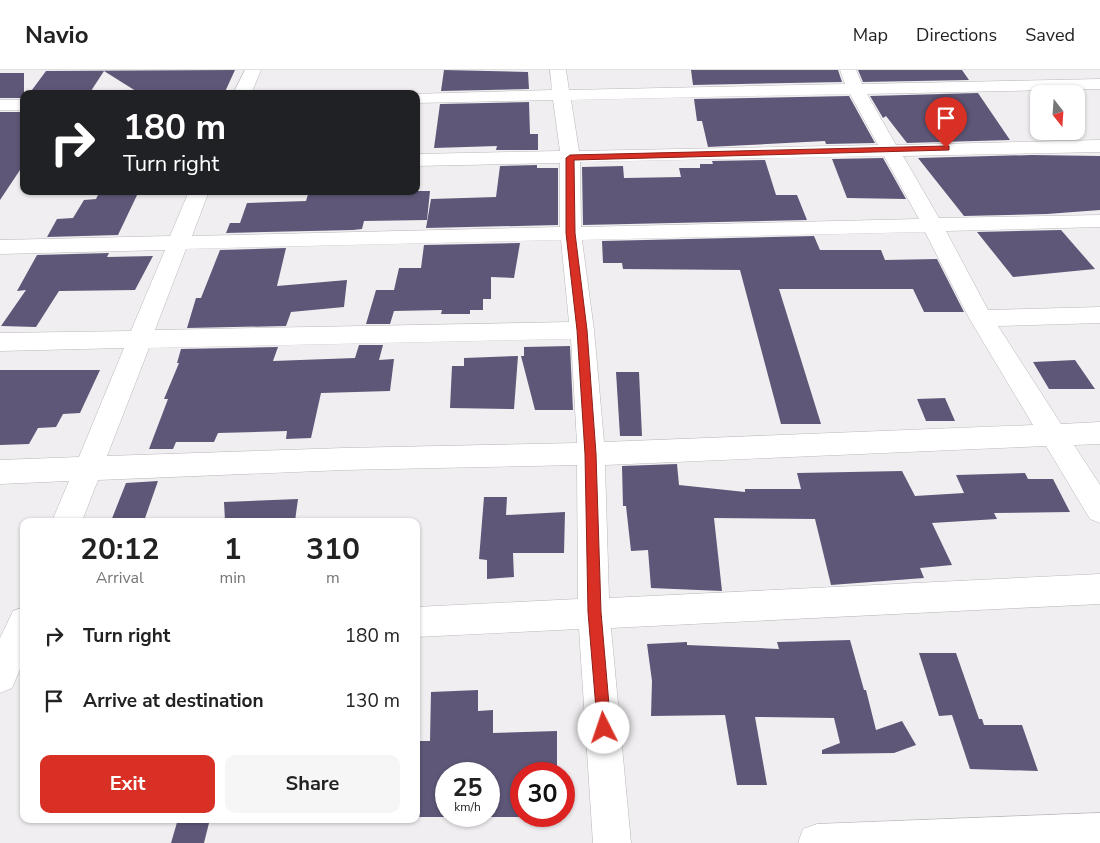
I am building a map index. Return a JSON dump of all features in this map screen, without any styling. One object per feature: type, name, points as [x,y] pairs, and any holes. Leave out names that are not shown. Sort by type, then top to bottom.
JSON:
[{"type":"street","points":[[244,90],[253,70]]},
{"type":"street","points":[[852,80],[888,149],[932,224],[981,318],[1100,510]]},
{"type":"street","points":[[420,98],[560,82],[852,80],[1100,84]]},
{"type":"street","points":[[560,82],[570,158],[571,233],[582,330],[591,454],[594,612],[612,843]]},
{"type":"street","points":[[0,105],[20,105]]},
{"type":"street","points":[[420,160],[1100,146]]},
{"type":"street","points":[[68,518],[197,195]]},
{"type":"street","points":[[0,247],[1100,220]]},
{"type":"street","points":[[981,318],[1100,315]]},
{"type":"street","points":[[0,342],[582,330]]},
{"type":"street","points":[[0,472],[344,459],[591,454],[1100,434]]},
{"type":"street","points":[[420,622],[1100,589]]},
{"type":"street","points":[[0,676],[15,639]]},
{"type":"street","points":[[817,843],[1100,832]]},
{"type":"building","points":[[235,70],[226,90],[134,90],[104,71],[92,90],[32,90],[46,71]]},
{"type":"building","points":[[444,70],[528,72],[529,89],[441,91]]},
{"type":"building","points":[[691,70],[838,70],[842,82],[693,85]]},
{"type":"building","points":[[858,70],[962,70],[969,80],[863,82]]},
{"type":"building","points":[[0,73],[24,73],[24,90],[20,90],[20,98],[0,98]]},
{"type":"building","points":[[978,93],[1010,140],[907,143],[886,116],[883,118],[870,96]]},
{"type":"building","points":[[849,96],[875,143],[826,144],[825,141],[708,147],[702,121],[697,121],[694,99]]},
{"type":"building","points":[[529,102],[530,134],[538,134],[538,150],[496,150],[497,146],[434,148],[440,104]]},
{"type":"building","points":[[0,112],[20,112],[20,170],[0,200]]},
{"type":"building","points":[[1032,155],[1100,156],[1100,210],[1047,214],[964,216],[918,158]]},
{"type":"building","points":[[883,158],[906,199],[847,198],[832,159]]},
{"type":"building","points":[[765,160],[776,195],[797,195],[807,220],[583,225],[582,167],[623,166],[624,178],[681,177],[679,168],[700,168],[700,164],[713,164],[712,161]]},
{"type":"building","points":[[537,165],[537,168],[558,168],[558,225],[426,228],[431,199],[496,197],[500,166]]},
{"type":"building","points":[[420,191],[430,191],[427,220],[364,221],[362,229],[353,230],[226,233],[230,223],[240,223],[247,203],[306,201],[308,195],[420,195]]},
{"type":"building","points":[[98,195],[137,195],[118,235],[47,237],[57,219],[73,218],[84,200],[96,199]]},
{"type":"building","points":[[1061,230],[1095,269],[1013,277],[977,232]]},
{"type":"building","points":[[814,236],[820,250],[881,250],[885,260],[937,259],[964,312],[924,312],[913,289],[779,289],[821,424],[781,424],[740,270],[623,269],[622,263],[603,263],[602,241]]},
{"type":"building","points":[[520,243],[514,278],[491,277],[491,299],[483,299],[483,310],[470,310],[470,314],[441,314],[442,310],[394,311],[390,324],[366,324],[376,290],[394,290],[399,268],[421,268],[424,245]]},
{"type":"building","points":[[286,248],[277,286],[347,280],[344,307],[291,312],[286,326],[187,328],[196,298],[201,298],[220,250]]},
{"type":"building","points":[[109,253],[107,257],[153,256],[135,290],[59,291],[36,327],[1,326],[26,290],[17,291],[37,255]]},
{"type":"building","points":[[359,345],[383,345],[379,360],[394,359],[390,391],[321,393],[311,438],[286,439],[287,431],[218,433],[214,442],[176,442],[173,449],[149,449],[168,399],[164,399],[179,363],[177,363],[181,349],[278,347],[273,361],[355,358]]},
{"type":"building","points":[[570,346],[573,410],[535,410],[521,356],[524,356],[524,347]]},
{"type":"building","points":[[518,356],[514,409],[450,408],[452,366],[464,366],[464,358]]},
{"type":"building","points":[[1075,360],[1095,389],[1049,389],[1033,362]]},
{"type":"building","points":[[0,370],[100,370],[80,413],[63,414],[56,427],[38,428],[29,444],[0,445]]},
{"type":"building","points":[[616,372],[639,372],[642,436],[620,436]]},
{"type":"building","points":[[945,398],[955,421],[926,421],[917,399]]},
{"type":"building","points":[[677,464],[679,485],[745,492],[745,489],[801,489],[797,473],[902,471],[915,496],[964,493],[956,475],[1025,473],[1028,479],[1053,479],[1070,512],[994,513],[997,519],[932,523],[952,565],[920,568],[924,578],[831,585],[815,519],[714,518],[722,591],[651,588],[648,550],[631,551],[626,506],[623,506],[622,466]]},
{"type":"building","points":[[158,481],[145,518],[112,518],[126,483]]},
{"type":"building","points":[[484,497],[507,497],[506,515],[565,512],[564,553],[513,553],[514,577],[487,579],[487,560],[479,559]]},
{"type":"building","points":[[298,499],[295,518],[225,518],[224,502]]},
{"type":"building","points":[[850,640],[876,730],[902,721],[916,745],[894,753],[822,754],[822,750],[840,743],[834,718],[755,717],[767,785],[737,785],[725,715],[651,716],[652,681],[647,644],[687,642],[687,645],[779,649],[777,642]]},
{"type":"building","points":[[919,653],[956,653],[979,719],[982,719],[984,725],[1022,725],[1038,771],[970,769],[952,715],[939,716]]},
{"type":"building","points":[[478,690],[478,711],[493,710],[493,733],[557,731],[557,762],[510,762],[510,817],[500,817],[500,762],[435,762],[435,817],[420,817],[420,741],[430,741],[431,692]]},
{"type":"building","points":[[177,823],[209,823],[204,843],[171,843]]},
{"type":"route","points":[[604,728],[594,612],[591,454],[582,330],[571,233],[570,158],[946,148]]}]
